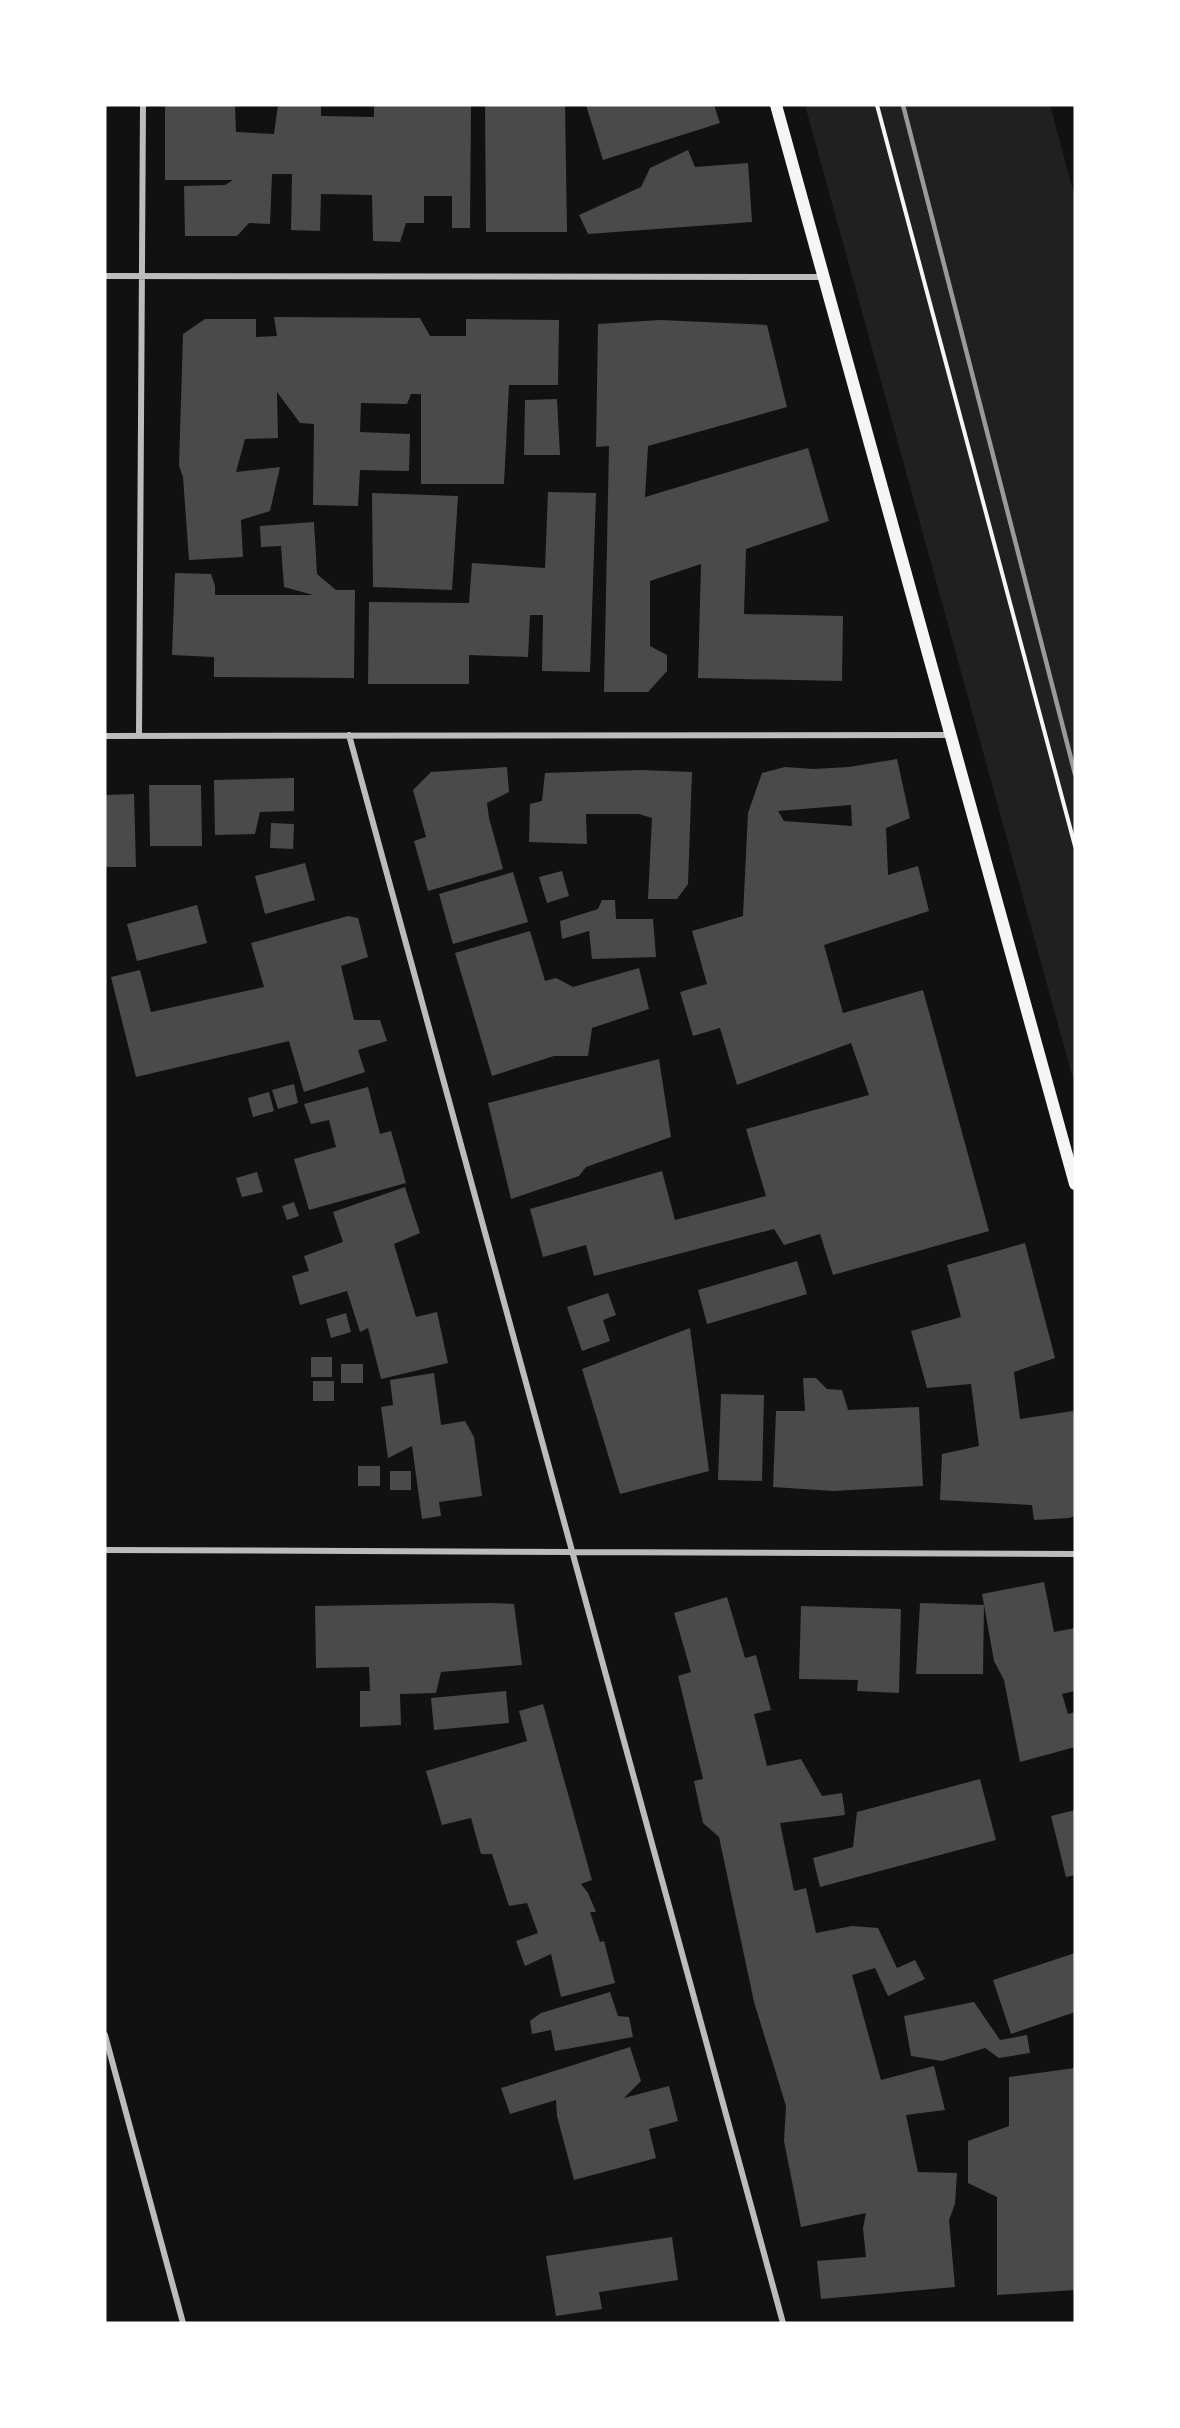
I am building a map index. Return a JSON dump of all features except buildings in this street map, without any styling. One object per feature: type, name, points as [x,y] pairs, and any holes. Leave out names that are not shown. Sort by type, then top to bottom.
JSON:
[{"type":"main road","points":[[776,105],[1075,1184]]},
{"type":"street","points":[[139,736],[143,105]]},
{"type":"street","points":[[105,276],[822,277]]},
{"type":"street","points":[[349,735],[783,2323]]},
{"type":"street","points":[[105,736],[950,735]]},
{"type":"street","points":[[105,1550],[1075,1554]]},
{"type":"street","points":[[105,2035],[183,2323]]},
{"type":"path","points":[[877,105],[1075,846]]},
{"type":"shaded area","points":[[805,105],[1050,105],[1075,198],[1075,1086]]},
{"type":"railway","points":[[903,105],[1075,774]]}]
